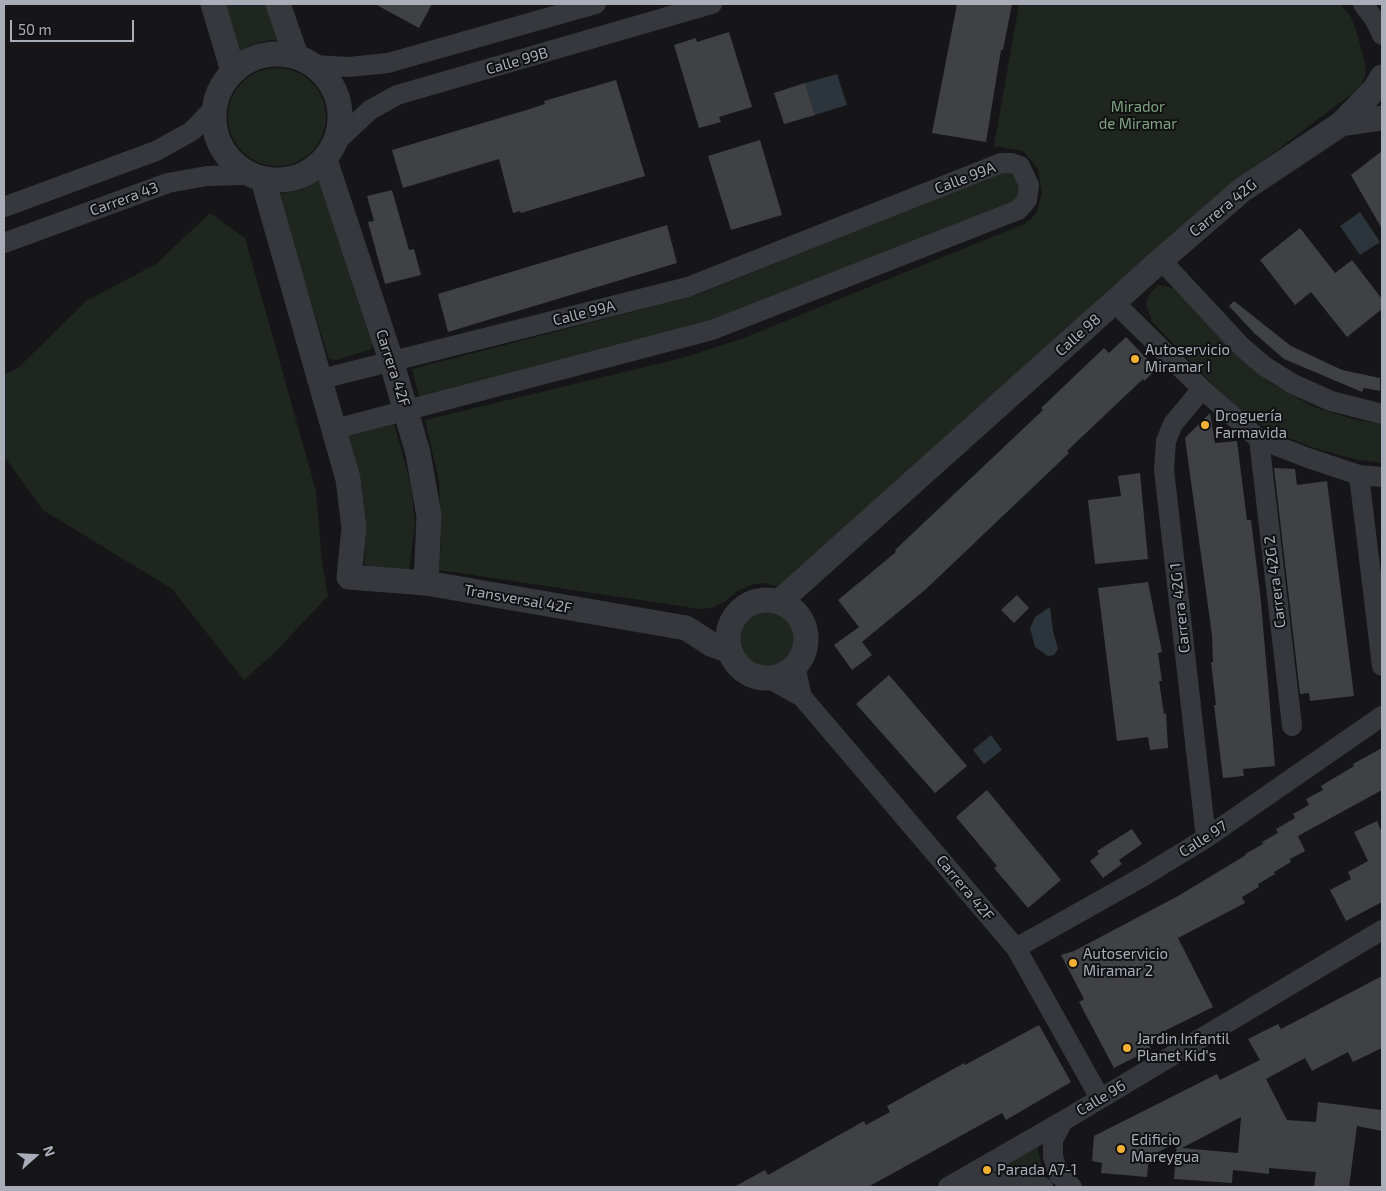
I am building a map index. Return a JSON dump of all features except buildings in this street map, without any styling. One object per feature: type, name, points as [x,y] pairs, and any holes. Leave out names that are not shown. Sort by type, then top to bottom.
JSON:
[{"type":"street","points":[[213,4],[233,70]]},
{"type":"street","points":[[278,4],[304,60],[328,80],[338,99],[340,121],[330,151],[307,174],[286,181],[256,177],[232,163],[221,147],[214,129],[213,109],[220,88],[233,70],[251,58],[273,53],[304,60],[349,67],[388,63],[596,4]]},
{"type":"street","name":"Calle 99B","points":[[330,151],[370,110],[397,95],[712,4]]},
{"type":"street","points":[[1362,4],[1375,20],[1382,35]]},
{"type":"street","name":"Carrera 42G","points":[[1114,302],[1242,190],[1341,124],[1375,88],[1382,77]]},
{"type":"street","points":[[4,207],[156,151],[192,131],[213,109]]},
{"type":"street","name":"Carrera 42G","points":[[1341,124],[1382,118]]},
{"type":"street","name":"Carrera 42F","points":[[330,151],[418,453],[429,516],[426,582]]},
{"type":"street","name":"Calle 99A","points":[[321,379],[688,287],[1001,163],[1011,163],[1020,166],[1029,185],[1027,200],[1018,210],[712,330],[335,429]]},
{"type":"street","name":"Carrera 43","points":[[4,243],[168,183],[207,176],[256,177]]},
{"type":"street","points":[[256,177],[321,379],[335,429]]},
{"type":"street","points":[[1161,260],[1241,346],[1264,366],[1293,384],[1331,401],[1382,414]]},
{"type":"street","name":"Calle 98","points":[[790,601],[1114,302],[1202,389],[1259,438],[1308,458],[1359,475],[1382,477]]},
{"type":"street","name":"Carrera 42G 1","points":[[1202,389],[1173,424],[1166,441],[1164,470],[1206,838]]},
{"type":"street","name":"Transversal 42F","points":[[335,429],[348,479],[354,528],[349,577],[426,582],[686,628],[734,618]]},
{"type":"street","name":"Carrera 42G 2","points":[[1259,438],[1292,726]]},
{"type":"street","points":[[1359,475],[1382,666]]},
{"type":"street","points":[[767,600],[790,601],[803,626],[805,638],[803,653],[795,666],[781,676],[768,678],[748,673],[738,665],[730,651],[728,634],[734,618],[742,609],[752,603],[767,600]]},
{"type":"street","name":"Transversal 42F","points":[[686,628],[711,644],[730,651]]},
{"type":"street","name":"Carrera 42F","points":[[795,666],[802,697]]},
{"type":"street","name":"Carrera 42F","points":[[768,678],[802,697],[1016,948],[1100,1098]]},
{"type":"street","name":"Calle 97","points":[[1016,948],[1144,876],[1206,838],[1382,716]]},
{"type":"street","name":"Calle 96","points":[[954,1184],[1382,930]]},
{"type":"street","points":[[1063,1121],[1053,1140],[1052,1157],[1058,1175],[1072,1187]]},
{"type":"street","points":[[954,1184],[1044,1187]]},
{"type":"green space","points":[[219,4],[269,4],[280,41],[269,40],[250,45],[233,56]]},
{"type":"green space","name":"Mirador de Miramar","points":[[1019,4],[1339,4],[1351,17],[1356,30],[1366,66],[1365,76],[1361,85],[1354,92],[1231,185],[1105,293],[817,564],[779,587],[764,583],[754,584],[739,590],[724,602],[711,608],[700,609],[439,570],[441,542],[439,481],[425,420],[682,358],[741,339],[1024,224],[1031,219],[1037,212],[1042,192],[1038,169],[1023,151],[994,146]]},
{"type":"green space","points":[[277,68],[296,72],[311,83],[322,98],[326,117],[322,136],[311,151],[296,162],[277,166],[258,162],[243,151],[232,136],[228,117],[232,98],[243,83],[258,72]]},
{"type":"green space","points":[[1004,171],[1015,173],[1022,194],[1013,204],[707,323],[419,397],[412,369],[697,295]]},
{"type":"green space","points":[[319,180],[374,345],[370,350],[336,360],[329,359],[276,195],[300,190]]},
{"type":"green space","points":[[210,213],[245,238],[316,491],[322,563],[328,596],[275,652],[244,680],[172,589],[43,510],[4,456],[4,375],[18,368],[86,301],[156,264]]},
{"type":"green space","points":[[1158,285],[1179,289],[1238,354],[1269,382],[1314,407],[1356,420],[1382,424],[1382,463],[1354,459],[1311,447],[1254,421],[1228,400],[1153,323],[1146,305],[1148,296]]},
{"type":"green space","points":[[394,423],[411,486],[415,524],[409,572],[373,568],[364,564],[366,533],[362,486],[349,436]]},
{"type":"green space","points":[[766,606],[779,609],[790,616],[797,627],[800,640],[797,653],[790,664],[779,671],[766,674],[753,671],[742,664],[735,653],[732,640],[735,627],[742,616],[753,609]]},
{"type":"green space","points":[[1036,1142],[1045,1178],[983,1177]]},
{"type":"shaded area","points":[[837,74],[847,105],[815,115],[805,83]]},
{"type":"shaded area","points":[[1360,212],[1380,242],[1360,255],[1340,226]]},
{"type":"shaded area","points":[[1050,607],[1053,631],[1058,649],[1054,655],[1048,656],[1035,647],[1030,628],[1035,617]]},
{"type":"shaded area","points":[[991,735],[1002,750],[984,764],[973,750]]},
{"type":"place","name":"Autoservicio Miramar I","points":[[1135,359]]},
{"type":"place","name":"Droguería Farmavida","points":[[1205,425]]},
{"type":"place","name":"Autoservicio Miramar 2","points":[[1073,963]]},
{"type":"place","name":"Jardin Infantil Planet Kid's","points":[[1127,1048]]},
{"type":"place","name":"Edificio Mareygua","points":[[1121,1149]]},
{"type":"place","name":"Parada A7-1","points":[[987,1170]]}]
